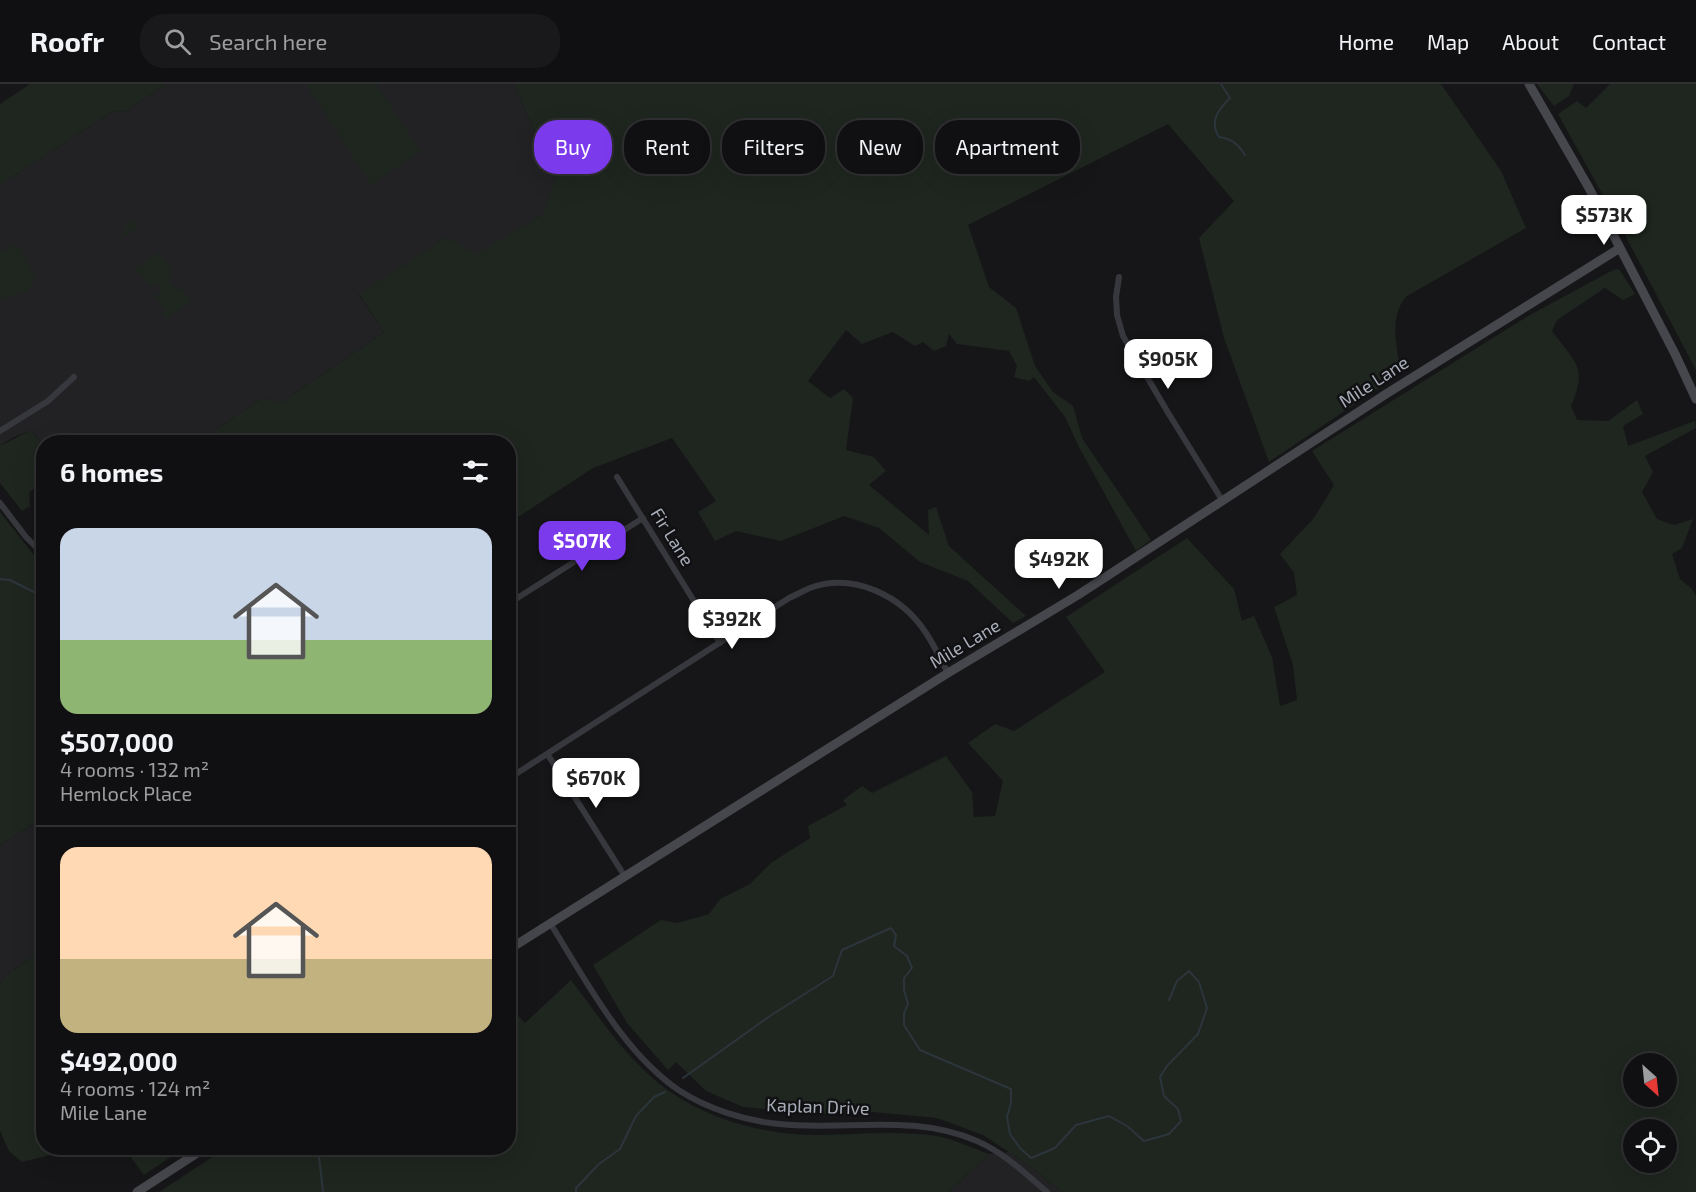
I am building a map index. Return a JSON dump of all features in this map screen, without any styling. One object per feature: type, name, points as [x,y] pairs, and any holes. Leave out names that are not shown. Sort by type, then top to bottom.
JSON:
[{"type":"street","points":[[1529,84],[1584,178],[1696,399]]},
{"type":"street","name":"Mile Lane","points":[[516,945],[948,673],[1078,595],[1503,319],[1620,248]]},
{"type":"street","points":[[1119,278],[1116,297],[1117,315],[1123,336],[1222,500]]},
{"type":"street","points":[[0,431],[48,402],[74,378]]},
{"type":"street","name":"Fir Lane","points":[[617,477],[720,643]]},
{"type":"street","points":[[0,503],[36,547]]},
{"type":"street","points":[[516,599],[643,518]]},
{"type":"street","points":[[516,774],[789,598],[830,584],[865,586],[900,603],[926,632],[948,673]]},
{"type":"street","points":[[548,755],[624,875]]},
{"type":"street","name":"Kaplan Drive","points":[[549,923],[629,1043],[665,1079],[695,1099],[734,1114],[778,1124],[889,1123],[928,1127],[975,1140],[994,1149],[1047,1192]]},
{"type":"street","points":[[137,1192],[193,1155]]},
{"type":"shaded area","points":[[30,84],[167,84],[126,111],[111,112],[0,185],[0,104]]},
{"type":"shaded area","points":[[167,84],[514,84],[534,130],[534,174],[553,174],[555,178],[543,214],[476,255],[447,237],[359,295],[384,332],[281,403],[262,398],[208,435],[36,437],[31,430],[0,446],[0,185],[111,112],[126,111]]},
{"type":"shaded area","points":[[306,84],[377,84],[421,152],[371,185]]},
{"type":"shaded area","points":[[514,84],[1441,84],[1501,171],[1526,228],[1407,296],[1397,313],[1395,333],[1401,373],[1269,462],[1224,338],[1199,238],[1234,201],[1168,124],[1080,168],[1080,120],[935,120],[935,174],[1069,174],[968,225],[989,287],[1016,308],[1035,366],[1053,392],[1073,406],[1082,438],[1151,540],[1136,551],[1065,417],[1034,377],[1029,381],[1014,377],[1017,366],[1009,351],[957,344],[949,334],[946,346],[934,351],[923,342],[915,346],[893,332],[862,344],[846,330],[808,381],[830,398],[844,389],[853,398],[846,450],[874,457],[886,471],[869,485],[929,535],[928,510],[936,507],[949,546],[1026,616],[1013,623],[968,581],[920,562],[879,528],[844,516],[781,541],[736,531],[715,541],[698,512],[716,501],[672,438],[593,468],[516,518],[516,435],[208,435],[262,398],[281,403],[384,332],[359,294],[447,237],[476,254],[543,214],[555,178],[553,174],[612,174],[612,120],[534,120],[534,130]]},
{"type":"shaded area","points":[[1537,84],[1574,84],[1569,96],[1554,106]]},
{"type":"shaded area","points":[[1610,84],[1696,84],[1696,370],[1558,114],[1577,101],[1586,108]]},
{"type":"shaded area","points":[[134,221],[137,228],[118,240],[124,233],[125,225]]},
{"type":"shaded area","points":[[13,245],[21,248],[36,279],[27,291],[4,299],[0,297],[0,252]]},
{"type":"shaded area","points":[[160,252],[171,269],[170,283],[177,289],[180,287],[192,302],[166,319],[162,313],[165,311],[155,296],[161,292],[159,286],[154,283],[149,286],[140,272],[137,273],[134,269]]},
{"type":"shaded area","points":[[1619,269],[1635,294],[1623,300],[1605,288],[1557,320],[1552,331],[1573,358],[1579,373],[1571,406],[1577,420],[1608,421],[1637,400],[1643,414],[1623,426],[1628,446],[1695,421],[1696,428],[1645,456],[1653,472],[1642,492],[1657,519],[1674,525],[1693,519],[1682,548],[1672,554],[1680,579],[1692,589],[1696,596],[1696,1192],[1062,1192],[1030,1166],[983,1135],[937,1118],[873,1112],[818,1114],[743,1107],[706,1091],[676,1062],[668,1070],[627,1023],[593,965],[661,920],[677,923],[709,914],[720,899],[750,884],[771,863],[810,838],[808,826],[847,805],[843,800],[862,786],[872,793],[946,756],[972,792],[974,817],[995,816],[1003,781],[968,743],[995,724],[1014,731],[1105,672],[1066,617],[1187,538],[1234,589],[1242,621],[1254,616],[1272,657],[1280,706],[1297,700],[1293,665],[1274,607],[1297,595],[1294,573],[1280,554],[1314,518],[1334,485],[1312,451],[1528,316],[1613,270]]},
{"type":"shaded area","points":[[31,430],[36,437],[36,487],[29,493],[30,506],[22,511],[0,483],[0,446]]},
{"type":"shaded area","points":[[0,512],[36,556],[36,822],[0,845]]},
{"type":"shaded area","points":[[36,822],[36,953],[0,983],[0,845]]},
{"type":"shaded area","points":[[36,953],[36,1155],[50,1155],[22,1162],[9,1151],[0,1131],[0,983]]},
{"type":"shaded area","points":[[571,980],[635,1062],[663,1087],[702,1110],[746,1126],[768,1131],[813,1135],[921,1134],[950,1139],[989,1154],[948,1192],[159,1192],[215,1155],[516,1155],[516,1014],[525,1023]]},
{"type":"shaded area","points":[[1009,1152],[1062,1192],[948,1192],[989,1154]]},
{"type":"shaded area","points":[[129,1155],[174,1155],[144,1175]]},
{"type":"waterway","points":[[1221,84],[1230,98],[1216,116],[1216,131],[1219,137],[1234,143],[1245,155]]},
{"type":"waterway","points":[[0,579],[10,580],[36,593]]},
{"type":"waterway","points":[[683,1078],[770,1016],[833,976],[842,950],[891,928],[896,935],[894,946],[907,956],[912,968],[904,978],[904,990],[908,1004],[904,1013],[904,1025],[920,1050],[1011,1089],[1011,1103],[1007,1117],[1010,1134],[1031,1158],[1055,1148],[1076,1125],[1109,1116],[1127,1126],[1144,1141],[1169,1134],[1181,1121],[1178,1109],[1164,1096],[1160,1077],[1167,1066],[1198,1034],[1207,1008],[1199,982],[1189,971],[1177,981],[1169,1000]]},
{"type":"waterway","points":[[576,1192],[576,1188],[599,1164],[620,1149],[636,1116],[654,1097],[665,1092]]},
{"type":"waterway","points":[[319,1155],[323,1192]]}]
